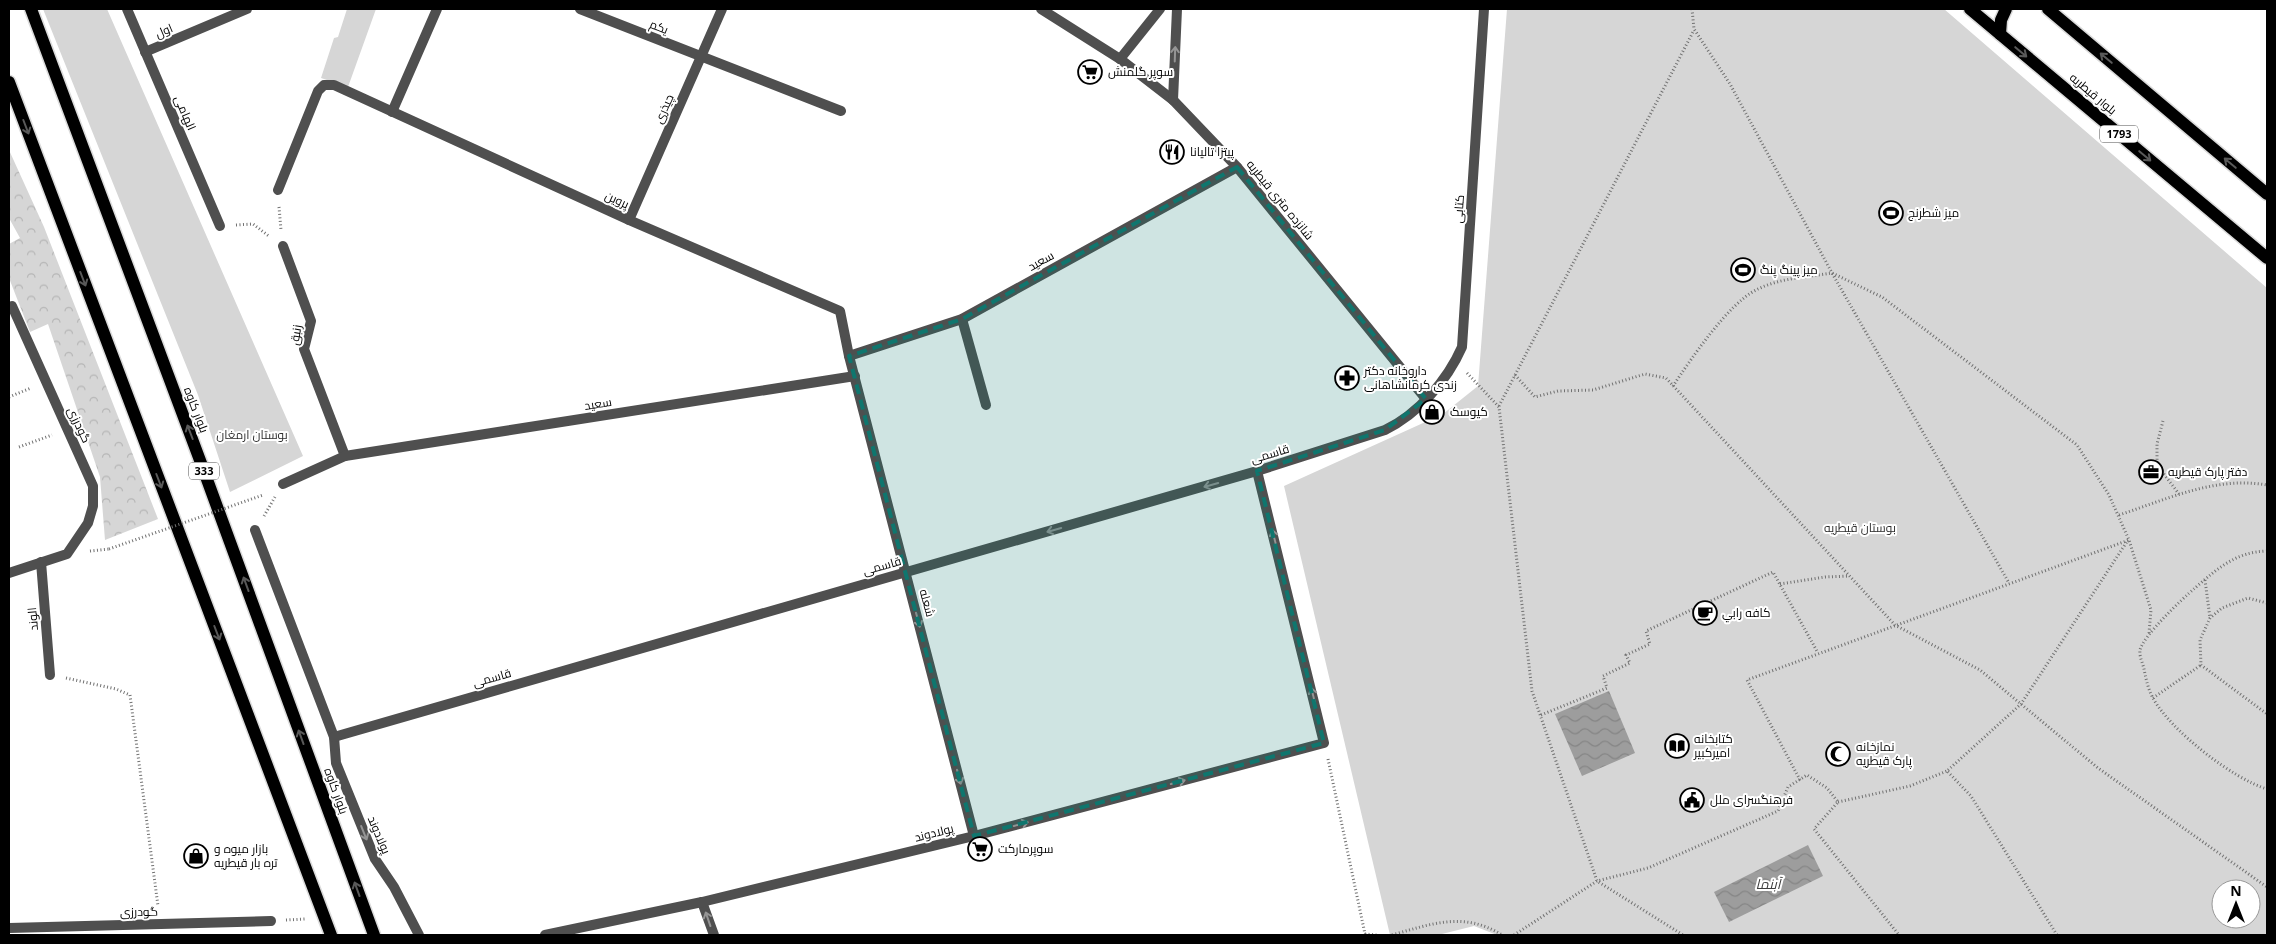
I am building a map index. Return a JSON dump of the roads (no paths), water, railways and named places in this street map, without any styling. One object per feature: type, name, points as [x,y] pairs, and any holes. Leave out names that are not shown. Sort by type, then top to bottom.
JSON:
[{"type":"main road","name":"بلوار کاوه","points":[[31,9],[374,935]]},
{"type":"main road","name":"بلوار قیطریه","points":[[1970,9],[2267,258]]},
{"type":"main road","points":[[2000,34],[2001,20],[2006,9]]},
{"type":"main road","points":[[2048,9],[2267,194]]},
{"type":"main road","points":[[9,82],[330,935]]},
{"type":"street","name":"الهامی","points":[[127,9],[220,226]]},
{"type":"street","name":"اول","points":[[145,52],[247,9]]},
{"type":"street","points":[[392,112],[436,9]]},
{"type":"street","name":"یکم","points":[[580,9],[841,111]]},
{"type":"street","name":"چیذری","points":[[630,220],[722,9]]},
{"type":"street","name":"شانزده متری قیطریه","points":[[1041,9],[1120,59],[1173,100],[1237,167],[1426,399]]},
{"type":"street","points":[[1120,59],[1160,9]]},
{"type":"street","points":[[1173,100],[1177,9]]},
{"type":"street","name":"کتابی","points":[[1426,399],[1456,362],[1462,347],[1484,9]]},
{"type":"street","name":"پروین","points":[[278,190],[318,91],[324,85],[334,85],[630,220],[840,311],[855,376]]},
{"type":"street","name":"سعید","points":[[850,356],[962,319],[1237,167]]},
{"type":"street","name":"زنبق","points":[[283,246],[311,321],[304,349],[345,456]]},
{"type":"street","name":"گودرزی","points":[[12,306],[93,486],[93,506],[88,523],[67,554],[41,562]]},
{"type":"street","points":[[962,319],[986,405]]},
{"type":"street","name":"سعید","points":[[283,484],[345,456],[855,376]]},
{"type":"street","name":"شعله","points":[[855,376],[974,836]]},
{"type":"street","name":"قاسمی","points":[[334,737],[1257,471],[1385,430],[1399,423],[1426,399]]},
{"type":"street","name":"پولادوند","points":[[545,935],[702,902],[974,836],[1324,742],[1257,471]]},
{"type":"street","name":"پولادوند","points":[[255,530],[334,737],[336,763],[375,860],[394,887],[419,935]]},
{"type":"street","points":[[9,572],[41,562]]},
{"type":"street","name":"الوند","points":[[41,562],[50,675]]},
{"type":"street","points":[[702,902],[714,935]]},
{"type":"street","name":"گودرزی","points":[[9,928],[271,921]]},
{"type":"water","points":[[1609,691],[1635,753],[1582,776],[1555,714]]},
{"type":"water","name":"آبنما","points":[[1808,845],[1823,876],[1729,922],[1714,892]]},
{"type":"place","name":"سوپر گلمنش","points":[[1090,72]]},
{"type":"place","name":"پیتزا تالیانا","points":[[1172,152]]},
{"type":"place","name":"میز شطرنج","points":[[1891,213]]},
{"type":"place","name":"میز پینگ پنگ","points":[[1743,270]]},
{"type":"place","name":"داروخانه دکتر زندی کرمانشاهانی","points":[[1347,378]]},
{"type":"place","name":"کیوسک","points":[[1432,412]]},
{"type":"place","name":"دفتر پارک قیطریه","points":[[2151,472]]},
{"type":"place","name":"كافه رابي","points":[[1705,613]]},
{"type":"place","name":"کتابخانه امیرکبیر","points":[[1677,746]]},
{"type":"place","name":"نمازخانه پارک قیطریه","points":[[1838,754]]},
{"type":"place","name":"فرهنگسرای ملل","points":[[1692,800]]},
{"type":"place","name":"سوپرمارکت","points":[[980,849]]},
{"type":"place","name":"بازار میوه و تره بار قیطریه","points":[[196,856]]},
{"type":"park label","name":"بوستان ارمغان","points":[[252,435]]},
{"type":"park label","name":"بوستان قیطریه","points":[[1860,528]]}]
